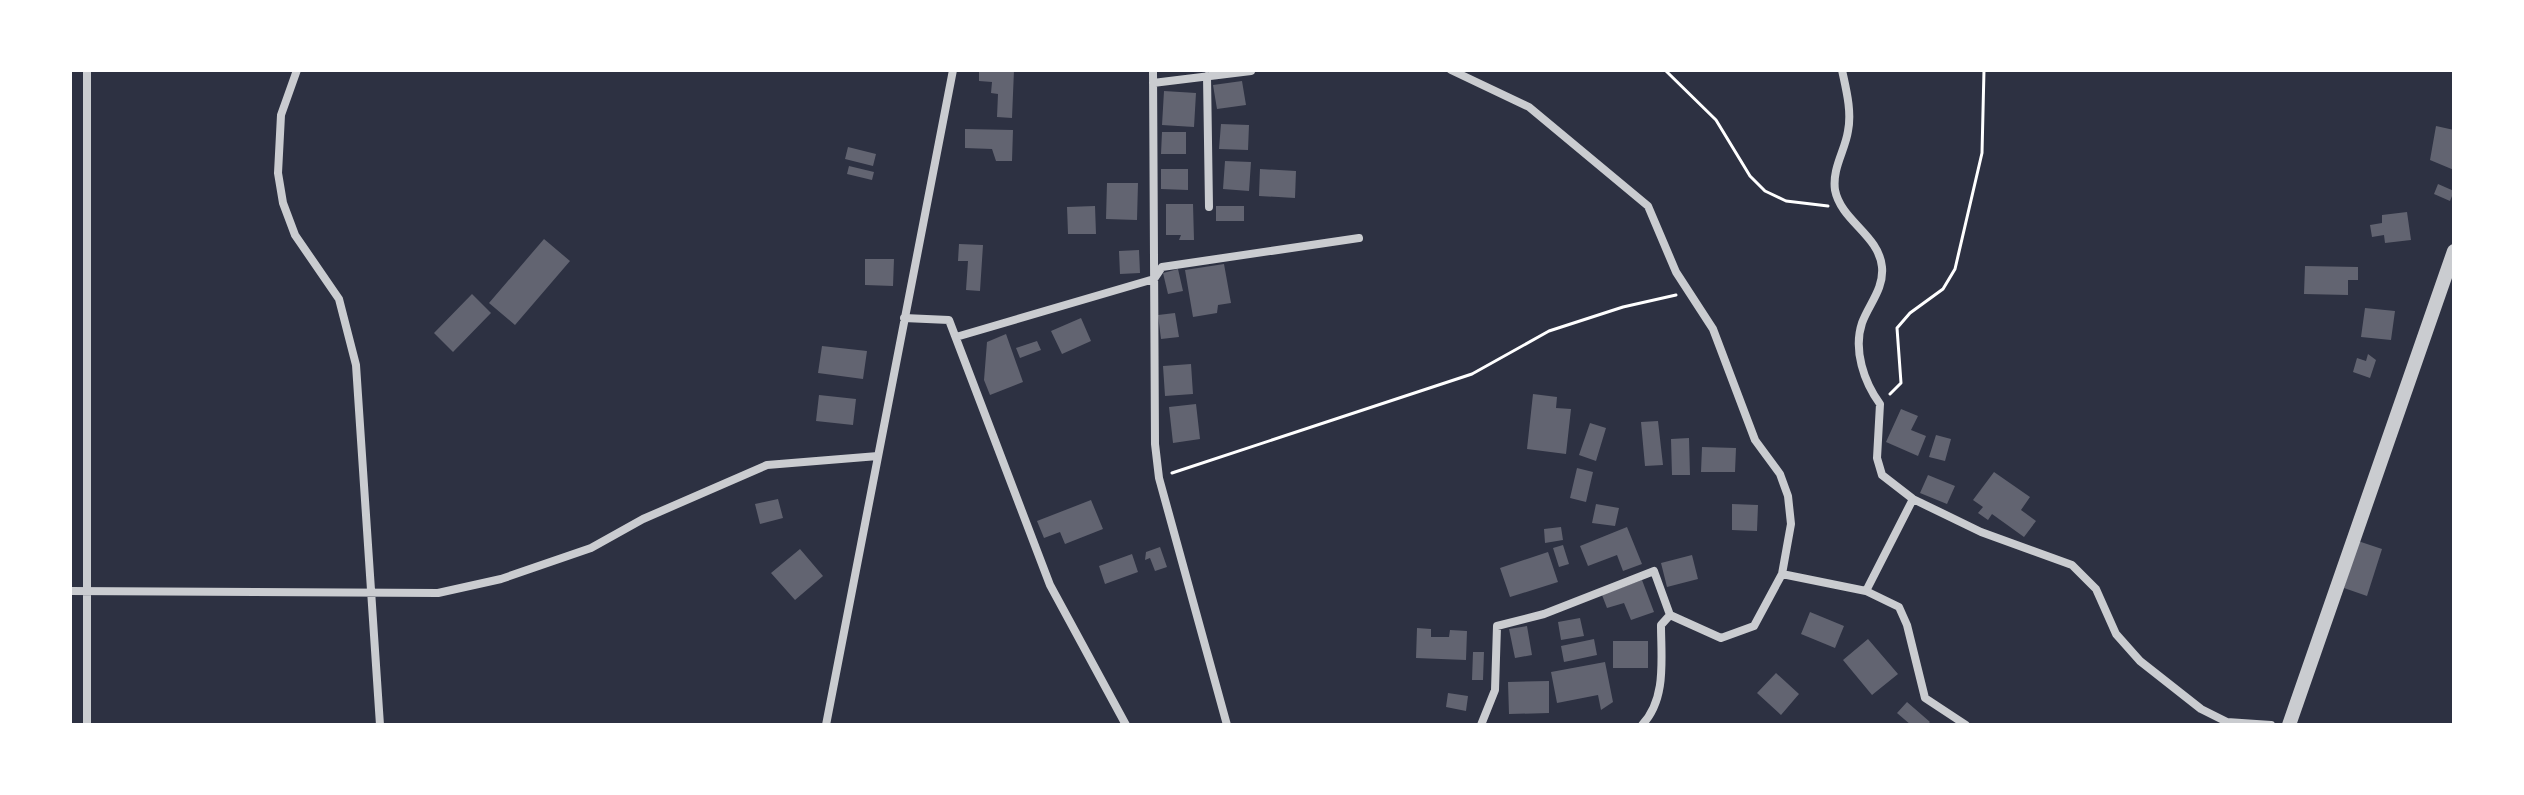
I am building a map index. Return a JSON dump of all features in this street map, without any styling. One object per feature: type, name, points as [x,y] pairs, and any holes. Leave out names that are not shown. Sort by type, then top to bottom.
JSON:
[{"type":"street","points":[[87,70],[87,725]]},
{"type":"street","points":[[297,70],[281,115],[278,173],[283,203],[295,235],[339,299],[350,331],[356,365],[380,725]]},
{"type":"street","points":[[826,725],[953,70]]},
{"type":"street","points":[[1153,70],[1155,444],[1159,478],[1227,725]]},
{"type":"street","points":[[1451,70],[1529,107],[1648,206],[1688,293],[1713,329],[1755,440],[1780,474],[1788,496],[1791,524],[1782,574],[1754,626],[1739,634],[1721,638],[1670,615],[1654,571],[1544,614],[1497,626],[1495,690],[1481,725]]},
{"type":"street","points":[[1842,70],[1848,99],[1849,129],[1835,171],[1835,190],[1842,207],[1879,250],[1883,270],[1878,292],[1861,325],[1859,359],[1869,389],[1880,404],[1877,458],[1882,475],[1913,499],[1981,532],[2072,565],[2096,589],[2116,634],[2140,661],[2227,722],[2271,725]]},
{"type":"street","points":[[1153,83],[1251,71]]},
{"type":"street","points":[[1207,76],[1209,207]]},
{"type":"street","points":[[956,337],[1154,279],[1162,267],[1359,238]]},
{"type":"street","points":[[2289,725],[2454,251]]},
{"type":"street","points":[[904,318],[949,320],[1050,585],[1126,725]]},
{"type":"street","points":[[70,591],[438,593],[501,579],[591,548],[643,519],[767,465],[878,456]]},
{"type":"street","points":[[1866,591],[1913,499]]},
{"type":"street","points":[[1782,574],[1866,591],[1899,607],[1907,625],[1925,698],[1966,725]]},
{"type":"street","points":[[1642,725],[1650,716],[1661,683],[1661,625],[1670,615]]},
{"type":"path","points":[[1665,70],[1716,120],[1750,176],[1765,191],[1786,201],[1842,207]]},
{"type":"path","points":[[1880,404],[1901,383],[1897,328],[1910,313],[1943,289],[1955,269],[1982,153],[1984,70]]},
{"type":"path","points":[[1159,478],[1472,374],[1549,331],[1623,307],[1688,293]]},
{"type":"building","points":[[979,70],[1014,70],[1012,118],[997,117],[998,94],[991,93],[992,82],[979,81]]},
{"type":"building","points":[[1242,81],[1246,105],[1217,109],[1213,85]]},
{"type":"building","points":[[1164,91],[1196,93],[1194,127],[1162,125]]},
{"type":"building","points":[[1221,124],[1249,125],[1248,150],[1219,149]]},
{"type":"building","points":[[2436,126],[2454,130],[2454,170],[2430,160]]},
{"type":"building","points":[[965,129],[1013,130],[1012,161],[996,161],[992,149],[965,148]]},
{"type":"building","points":[[1162,132],[1186,132],[1186,154],[1161,154]]},
{"type":"building","points":[[848,147],[876,154],[873,166],[845,159]]},
{"type":"building","points":[[1225,161],[1251,162],[1249,191],[1223,189]]},
{"type":"building","points":[[849,166],[874,172],[872,180],[847,174]]},
{"type":"building","points":[[1161,169],[1188,169],[1188,190],[1161,189]]},
{"type":"building","points":[[1260,169],[1296,171],[1295,198],[1259,196]]},
{"type":"building","points":[[1107,183],[1138,183],[1137,220],[1106,219]]},
{"type":"building","points":[[2438,184],[2454,191],[2450,201],[2434,194]]},
{"type":"building","points":[[1166,204],[1193,204],[1194,240],[1179,240],[1181,235],[1166,235]]},
{"type":"building","points":[[1095,206],[1096,234],[1068,234],[1067,207]]},
{"type":"building","points":[[1216,206],[1244,206],[1244,221],[1216,221]]},
{"type":"building","points":[[2407,212],[2411,240],[2385,243],[2384,235],[2372,237],[2370,225],[2382,223],[2382,215]]},
{"type":"building","points":[[544,239],[570,261],[515,325],[489,303]]},
{"type":"building","points":[[959,244],[983,245],[980,291],[966,290],[968,261],[958,261]]},
{"type":"building","points":[[1139,250],[1140,273],[1120,274],[1119,251]]},
{"type":"building","points":[[865,259],[894,259],[893,286],[865,285]]},
{"type":"building","points":[[1224,264],[1231,303],[1218,305],[1217,313],[1193,317],[1185,270]]},
{"type":"building","points":[[2305,266],[2358,267],[2358,280],[2348,280],[2348,295],[2304,294]]},
{"type":"building","points":[[1178,269],[1183,291],[1168,294],[1163,273]]},
{"type":"building","points":[[472,294],[491,313],[453,352],[434,333]]},
{"type":"building","points":[[2365,308],[2395,311],[2391,340],[2361,337]]},
{"type":"building","points":[[1175,313],[1179,337],[1161,339],[1158,315]]},
{"type":"building","points":[[1081,318],[1091,341],[1062,354],[1051,331]]},
{"type":"building","points":[[1006,334],[1023,382],[990,395],[984,380],[987,342]]},
{"type":"building","points":[[1037,341],[1041,350],[1020,358],[1016,348]]},
{"type":"building","points":[[822,346],[867,351],[863,379],[818,373]]},
{"type":"building","points":[[2368,354],[2376,360],[2370,378],[2353,372],[2357,358],[2366,361]]},
{"type":"building","points":[[1191,364],[1193,394],[1165,396],[1163,366]]},
{"type":"building","points":[[1533,394],[1557,397],[1556,408],[1571,409],[1566,454],[1527,449]]},
{"type":"building","points":[[819,395],[856,399],[853,425],[816,421]]},
{"type":"building","points":[[1196,404],[1200,439],[1173,443],[1169,407]]},
{"type":"building","points":[[1901,409],[1918,416],[1911,430],[1926,436],[1918,456],[1886,442]]},
{"type":"building","points":[[1658,421],[1663,465],[1645,466],[1641,422]]},
{"type":"building","points":[[1590,423],[1606,428],[1596,461],[1579,455]]},
{"type":"building","points":[[1936,435],[1951,439],[1945,461],[1929,457]]},
{"type":"building","points":[[1689,438],[1690,475],[1672,475],[1671,439]]},
{"type":"building","points":[[1702,447],[1736,448],[1735,472],[1701,472]]},
{"type":"building","points":[[1577,468],[1593,472],[1586,502],[1570,498]]},
{"type":"building","points":[[1994,472],[2030,497],[2021,510],[2036,521],[2024,537],[1992,514],[1988,520],[1978,513],[1983,507],[1973,500]]},
{"type":"building","points":[[1928,475],[1955,486],[1947,504],[1920,493]]},
{"type":"building","points":[[778,499],[783,518],[760,524],[755,504]]},
{"type":"building","points":[[1091,500],[1103,529],[1065,544],[1060,532],[1044,538],[1037,521]]},
{"type":"building","points":[[1596,504],[1619,508],[1615,526],[1592,523]]},
{"type":"building","points":[[1732,504],[1758,505],[1757,531],[1732,530]]},
{"type":"building","points":[[1561,527],[1563,540],[1545,543],[1544,529]]},
{"type":"building","points":[[1627,527],[1642,564],[1623,571],[1617,555],[1588,566],[1580,546]]},
{"type":"building","points":[[2358,541],[2382,549],[2367,596],[2344,588]]},
{"type":"building","points":[[1563,545],[1569,564],[1559,567],[1553,548]]},
{"type":"building","points":[[1160,547],[1167,567],[1155,571],[1150,558],[1145,560],[1146,552]]},
{"type":"building","points":[[800,549],[823,576],[795,600],[771,573]]},
{"type":"building","points":[[1548,552],[1558,582],[1510,597],[1500,568]]},
{"type":"building","points":[[1132,554],[1138,572],[1105,584],[1099,566]]},
{"type":"building","points":[[1692,555],[1698,579],[1667,587],[1661,563]]},
{"type":"building","points":[[1642,580],[1654,612],[1631,620],[1624,603],[1607,608],[1602,595]]},
{"type":"building","points":[[1810,612],[1844,626],[1835,648],[1801,634]]},
{"type":"building","points":[[1580,618],[1584,636],[1561,640],[1558,622]]},
{"type":"building","points":[[1527,626],[1532,655],[1515,658],[1509,629]]},
{"type":"building","points":[[1417,628],[1431,629],[1431,637],[1449,637],[1450,630],[1467,631],[1466,660],[1416,658]]},
{"type":"building","points":[[1594,639],[1597,655],[1564,662],[1561,646]]},
{"type":"building","points":[[1868,639],[1898,674],[1872,695],[1843,660]]},
{"type":"building","points":[[1613,641],[1648,641],[1648,668],[1613,668]]},
{"type":"building","points":[[1473,652],[1484,652],[1483,680],[1472,680]]},
{"type":"building","points":[[1605,662],[1613,702],[1601,710],[1598,695],[1557,703],[1551,672]]},
{"type":"building","points":[[1776,673],[1799,694],[1781,715],[1757,693]]},
{"type":"building","points":[[1549,681],[1549,713],[1509,714],[1508,682]]},
{"type":"building","points":[[1448,693],[1468,696],[1466,711],[1446,707]]},
{"type":"building","points":[[1907,702],[1930,722],[1927,725],[1911,725],[1897,713]]}]
